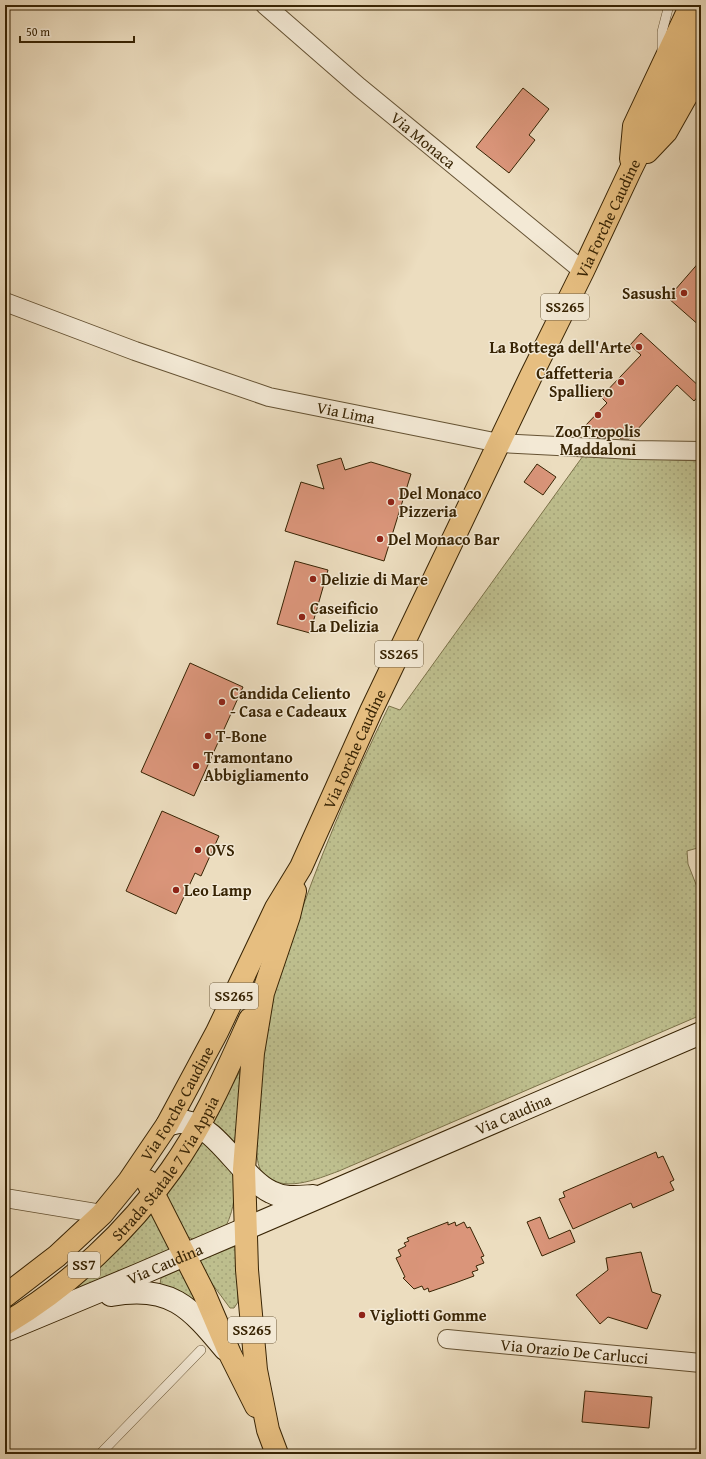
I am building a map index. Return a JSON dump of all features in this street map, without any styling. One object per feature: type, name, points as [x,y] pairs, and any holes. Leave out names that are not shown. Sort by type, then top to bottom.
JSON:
[{"type":"main road","points":[[630,170],[634,126],[691,5]]},
{"type":"main road","name":"Via Forche Caudine","points":[[277,1454],[268,1430],[230,1354],[204,1293],[152,1194],[145,1177],[146,1158],[167,1125],[217,1032],[276,908],[301,867],[371,711],[583,271],[630,170],[701,26]]},
{"type":"main road","points":[[630,170],[666,132],[695,87],[701,70]]},
{"type":"main road","name":"Via Forche Caudine","points":[[268,1430],[256,1370],[253,1339],[247,1270],[244,1169],[253,1054],[263,993],[289,916],[301,867]]},
{"type":"main road","name":"Strada Statale 7 Via Appia","points":[[5,1324],[28,1310],[73,1276],[122,1229],[171,1170],[197,1126],[229,1066],[263,993]]},
{"type":"main road","name":"Via Caudina","points":[[5,1330],[79,1301],[184,1254],[701,1033]]},
{"type":"main road","name":"Via Caudina","points":[[167,1125],[178,1122],[189,1122],[206,1131],[263,1188],[278,1195],[295,1197],[324,1195]]},
{"type":"main road","name":"Strada Statale 7 Via Appia","points":[[5,1296],[57,1256],[102,1214],[146,1158]]},
{"type":"main road","points":[[79,1301],[142,1291],[169,1297],[199,1317],[230,1354]]},
{"type":"street","name":"Via Monaca","points":[[265,5],[359,87],[583,271]]},
{"type":"street","name":"Via Lima","points":[[5,302],[135,351],[269,397],[500,443],[532,446],[701,451]]},
{"type":"street","points":[[5,1198],[102,1214]]},
{"type":"street","name":"Via Orazio De Carlucci","points":[[447,1339],[701,1363]]},
{"type":"lane","points":[[661,66],[662,32],[669,5]]},
{"type":"lane","points":[[100,1454],[201,1350]]},
{"type":"green space","points":[[583,456],[701,461],[701,847],[687,851],[688,864],[701,897],[701,1015],[339,1171],[310,1181],[289,1184],[279,1183],[270,1179],[262,1172],[259,1167],[257,1152],[261,1061],[264,1031],[269,1009],[300,913],[323,853],[361,764],[389,706],[400,710]]},
{"type":"green space","points":[[240,1071],[237,1143],[235,1146],[211,1123]]},
{"type":"green space","points":[[204,1141],[222,1158],[231,1170],[235,1193],[232,1211],[225,1227],[221,1232],[198,1241],[185,1236],[162,1197],[201,1142]]},
{"type":"green space","points":[[152,1209],[175,1253],[75,1290],[75,1288]]},
{"type":"green space","points":[[236,1246],[238,1302],[234,1308],[230,1308],[196,1262]]},
{"type":"green space","points":[[183,1268],[196,1300],[195,1301],[160,1284],[161,1278]]},
{"type":"building","points":[[523,88],[549,109],[529,135],[535,140],[509,173],[476,147]]},
{"type":"building","points":[[701,260],[701,327],[668,298]]},
{"type":"building","points":[[641,333],[701,388],[701,393],[694,401],[677,385],[629,439],[621,439],[615,433],[610,438],[598,438],[585,426],[607,403],[601,397],[641,355],[630,345]]},
{"type":"building","points":[[341,458],[345,470],[371,462],[411,474],[384,561],[285,531],[301,482],[324,489],[317,465]]},
{"type":"building","points":[[537,464],[556,477],[543,495],[524,482]]},
{"type":"building","points":[[295,561],[328,570],[310,633],[277,624]]},
{"type":"building","points":[[190,663],[243,687],[194,796],[141,772]]},
{"type":"building","points":[[162,811],[219,836],[201,876],[195,873],[176,914],[126,891]]},
{"type":"building","points":[[656,1152],[658,1158],[663,1156],[674,1180],[670,1182],[674,1190],[633,1208],[631,1203],[573,1229],[559,1199],[565,1197],[563,1192]]},
{"type":"building","points":[[540,1217],[549,1239],[570,1230],[575,1242],[542,1256],[527,1222]]},
{"type":"building","points":[[448,1222],[448,1225],[455,1222],[456,1226],[464,1222],[467,1228],[470,1227],[484,1256],[481,1257],[484,1263],[476,1266],[478,1270],[472,1272],[474,1276],[429,1292],[428,1288],[424,1290],[422,1286],[414,1289],[403,1278],[405,1277],[396,1258],[401,1256],[398,1250],[406,1246],[404,1243],[409,1241],[407,1238]]},
{"type":"building","points":[[641,1252],[652,1292],[661,1295],[647,1329],[608,1317],[600,1324],[576,1295],[608,1270],[606,1258]]},
{"type":"building","points":[[585,1391],[652,1397],[649,1428],[582,1422]]},
{"type":"place","name":"Sasushi","points":[[684,293]]},
{"type":"place","name":"La Bottega dell'Arte","points":[[639,347]]},
{"type":"place","name":"Caffetteria Spalliero","points":[[621,382]]},
{"type":"place","name":"ZooTropolis Maddaloni","points":[[598,415]]},
{"type":"place","name":"Del Monaco Pizzeria","points":[[391,502]]},
{"type":"place","name":"Del Monaco Bar","points":[[380,539]]},
{"type":"place","name":"Delizie di Mare","points":[[313,579]]},
{"type":"place","name":"Caseificio La Delizia","points":[[302,617]]},
{"type":"place","name":"Candida Celiento - Casa e Cadeaux","points":[[222,702]]},
{"type":"place","name":"T-Bone","points":[[208,736]]},
{"type":"place","name":"Tramontano Abbigliamento","points":[[196,766]]},
{"type":"place","name":"OVS","points":[[198,850]]},
{"type":"place","name":"Leo Lamp","points":[[176,890]]},
{"type":"place","name":"Vigliotti Gomme","points":[[362,1315]]}]
